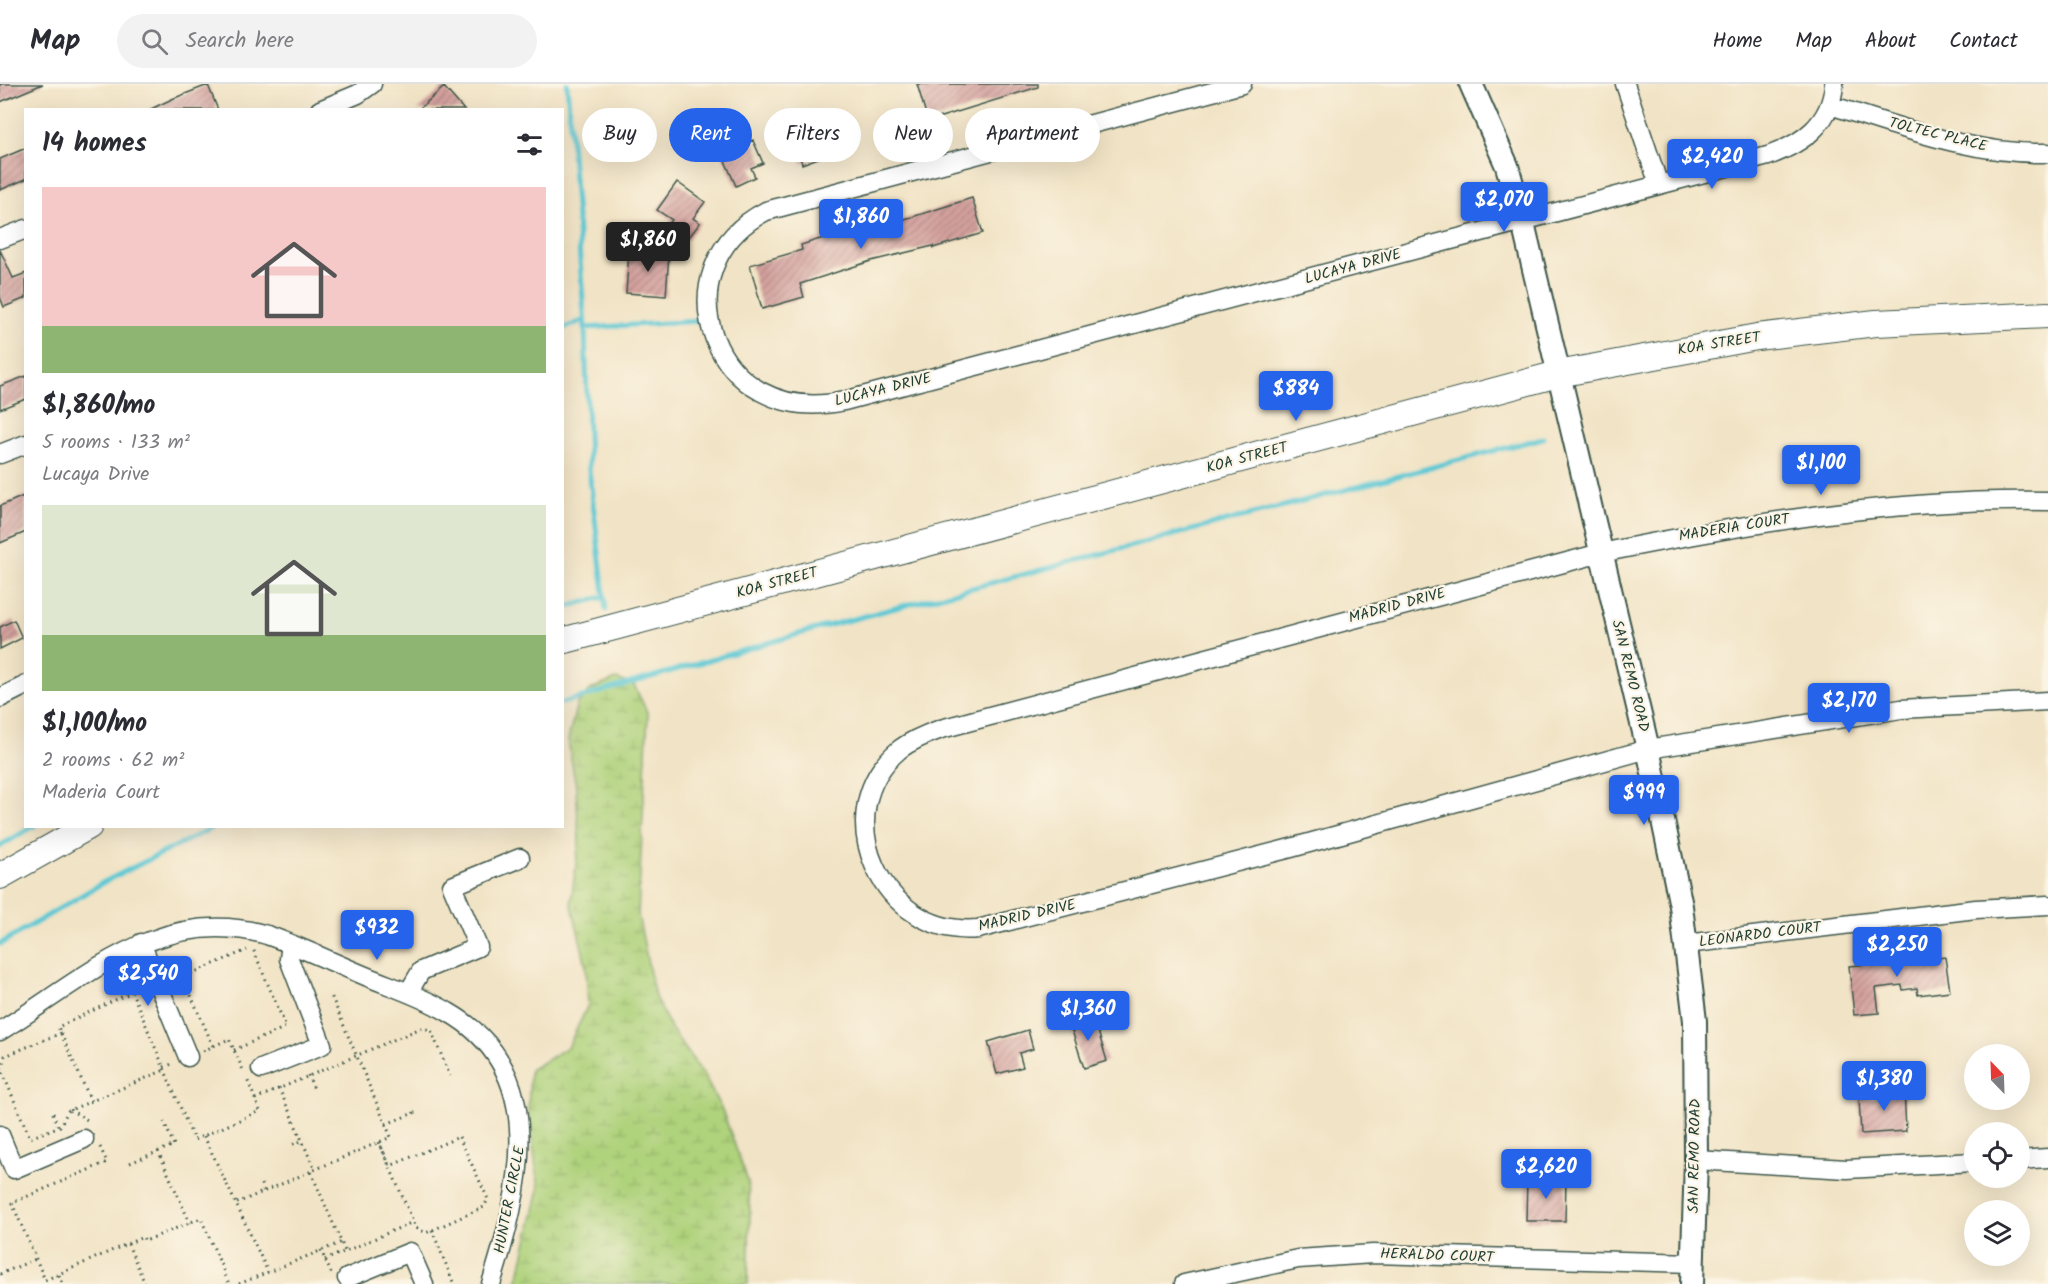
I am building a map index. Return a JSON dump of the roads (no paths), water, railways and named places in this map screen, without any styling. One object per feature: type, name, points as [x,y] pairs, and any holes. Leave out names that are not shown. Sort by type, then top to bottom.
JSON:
[{"type":"main road","name":"KOA STREET","points":[[564,640],[1558,374],[1757,337],[1876,323],[2048,315]]},
{"type":"main road","points":[[0,876],[85,828]]},
{"type":"street","points":[[325,108],[358,94],[372,84]]},
{"type":"street","name":"LUCAYA DRIVE","points":[[1242,84],[766,211],[741,228],[725,249],[713,272],[709,285],[708,308],[718,345],[734,371],[758,391],[792,403],[825,405],[1523,223],[1786,149],[1806,138],[1817,127],[1830,105]]},
{"type":"street","name":"SAN REMO ROAD","points":[[1472,84],[1507,166],[1523,223],[1648,749],[1681,906],[1695,1021],[1696,1160],[1692,1274]]},
{"type":"street","points":[[1625,84],[1659,185]]},
{"type":"street","points":[[1830,105],[1834,84]]},
{"type":"street","name":"TOLTEC PLACE","points":[[1830,105],[1916,132],[1971,146],[2007,152],[2048,153]]},
{"type":"street","points":[[0,239],[24,230]]},
{"type":"street","points":[[0,454],[24,445]]},
{"type":"street","name":"MADERIA COURT","points":[[1600,553],[1692,533],[1838,511],[1973,500],[2048,501]]},
{"type":"street","name":"MADRID DRIVE","points":[[1600,553],[1295,633],[926,735],[899,750],[884,766],[875,782],[866,813],[868,848],[883,885],[908,911],[941,926],[978,929],[1291,848],[1648,749]]},
{"type":"street","points":[[0,698],[24,686]]},
{"type":"street","points":[[1648,749],[1901,709],[2048,701]]},
{"type":"street","points":[[408,993],[421,971],[478,948],[452,886],[520,858]]},
{"type":"street","name":"LEONARDO COURT","points":[[1686,944],[1976,909],[2048,905]]},
{"type":"street","name":"HUNTER CIRCLE","points":[[3,1023],[141,943],[172,932],[222,927],[253,931],[291,944],[449,1012],[476,1032],[496,1056],[517,1101],[521,1154],[500,1257],[491,1284]]},
{"type":"street","points":[[141,943],[188,1057]]},
{"type":"street","points":[[261,1069],[322,1045],[289,959],[291,944]]},
{"type":"street","points":[[0,1135],[14,1169],[91,1134]]},
{"type":"street","points":[[2030,1159],[2048,1158]]},
{"type":"street","points":[[1696,1160],[1847,1169],[1964,1163]]},
{"type":"street","points":[[339,1277],[410,1252],[424,1284]]},
{"type":"street","name":"HERALDO COURT","points":[[1184,1284],[1298,1259],[1373,1254],[1692,1274]]},
{"type":"waterway","points":[[567,84],[585,328],[589,470],[606,610]]},
{"type":"waterway","points":[[564,328],[584,320]]},
{"type":"waterway","points":[[585,328],[698,321]]},
{"type":"waterway","points":[[564,702],[823,627],[1543,438]]},
{"type":"waterway","points":[[564,607],[603,597]]},
{"type":"waterway","points":[[0,846],[31,828]]},
{"type":"waterway","points":[[0,944],[104,882],[212,828]]}]
